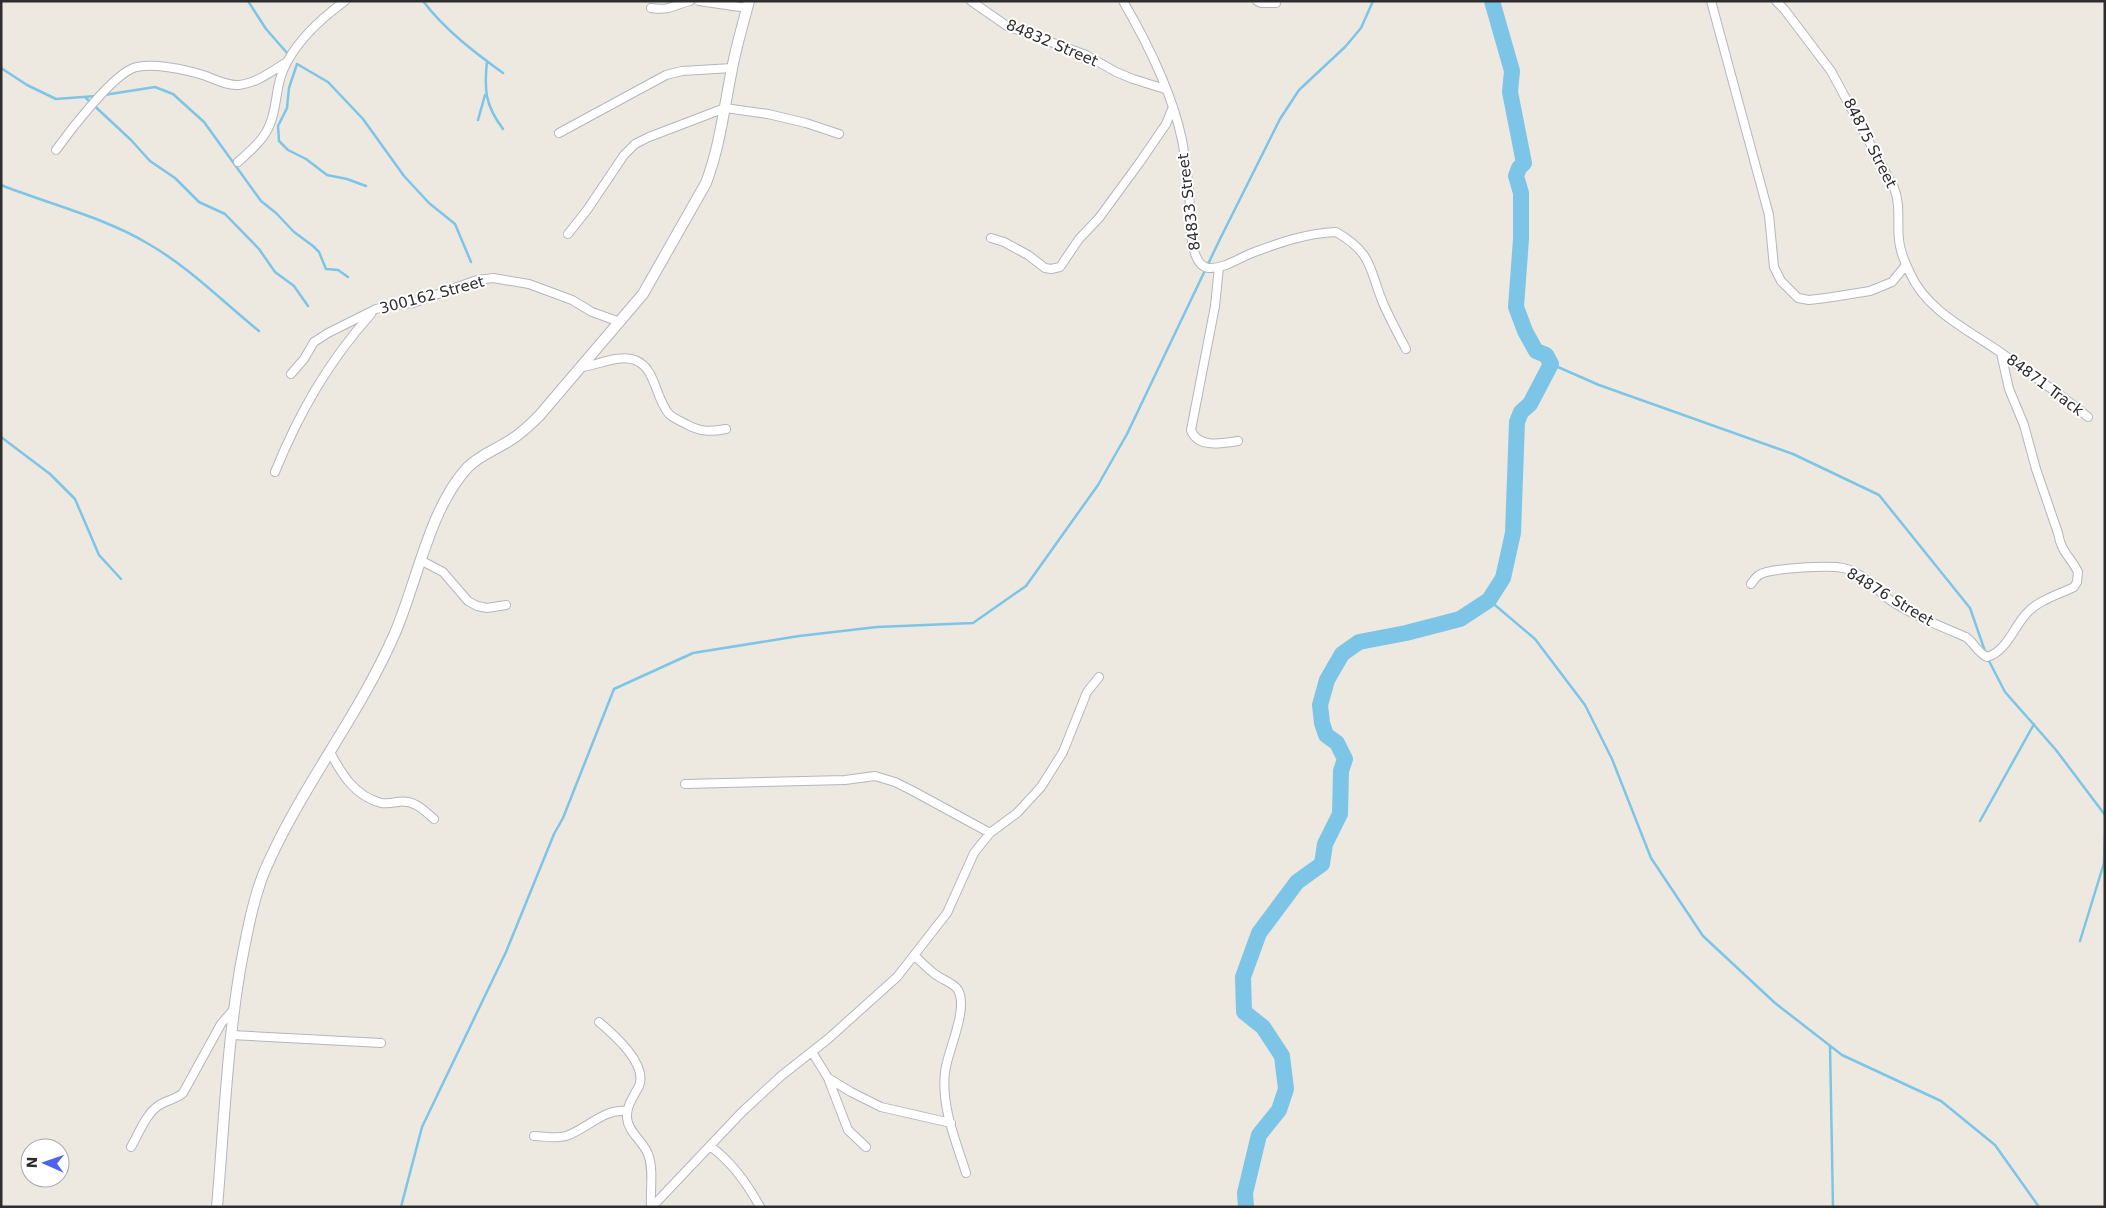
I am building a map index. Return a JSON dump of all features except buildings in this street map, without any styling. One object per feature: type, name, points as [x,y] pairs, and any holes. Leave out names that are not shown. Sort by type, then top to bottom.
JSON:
[{"type":"street","points":[[238,162],[266,134],[271,123],[277,87],[287,62],[316,25],[345,1]]},
{"type":"street","points":[[651,8],[673,8],[690,1]]},
{"type":"street","points":[[217,1207],[234,1009],[246,935],[264,872],[288,822],[366,693],[382,661],[396,631],[447,498],[468,468],[482,455],[525,430],[644,294],[706,183],[717,148],[732,68],[748,5],[699,1]]},
{"type":"street","name":"84832 Street","points":[[971,1],[1007,26],[1086,55],[1133,79],[1165,89]]},
{"type":"street","name":"84833 Street","points":[[1123,1],[1146,42],[1173,107],[1182,140],[1189,191],[1192,244],[1196,258],[1206,268],[1219,267]]},
{"type":"street","points":[[1257,1],[1261,3],[1276,3]]},
{"type":"street","points":[[1711,1],[1769,215],[1774,267],[1781,281],[1798,298],[1809,300],[1826,298],[1870,291],[1892,282],[1906,265]]},
{"type":"street","name":"84875 Street","points":[[1776,1],[1831,71],[1894,188],[1899,210],[1899,242],[1906,265],[1920,290],[1939,310],[2001,353]]},
{"type":"street","points":[[56,150],[72,127],[119,76],[132,68],[144,65],[178,70],[236,85],[253,82],[287,62]]},
{"type":"street","points":[[560,133],[666,75],[682,71],[732,68]]},
{"type":"street","points":[[991,238],[1004,242],[1028,255],[1045,268],[1060,267],[1080,238],[1099,218],[1140,162],[1166,124],[1173,107]]},
{"type":"street","points":[[568,234],[588,210],[624,155],[635,144],[725,108],[768,114],[806,123],[839,134]]},
{"type":"street","points":[[1238,441],[1221,443],[1200,441],[1195,439],[1191,430],[1216,299],[1219,267],[1280,242],[1330,232],[1343,235],[1356,245],[1370,264],[1383,302],[1406,348]]},
{"type":"street","name":"300162 Street","points":[[291,374],[299,366],[318,338],[376,309],[413,303],[478,280],[493,278],[529,284],[572,300],[592,312],[620,322]]},
{"type":"street","points":[[275,472],[304,406],[352,336],[376,309]]},
{"type":"street","name":"84871 Track","points":[[2001,353],[2056,391],[2088,417]]},
{"type":"street","name":"84876 Street","points":[[1751,584],[1759,575],[1779,570],[1843,568],[1859,575],[1890,600],[1914,614],[1966,637],[1987,657],[1992,656],[2003,646],[2031,610],[2054,595],[2074,587],[2077,582],[2078,572],[2063,552],[2060,544],[2024,425],[2009,389],[2001,353]]},
{"type":"street","points":[[582,367],[594,366],[622,358],[632,359],[641,363],[648,371],[659,398],[670,415],[697,430],[706,432],[726,429]]},
{"type":"street","points":[[422,561],[443,572],[468,601],[477,606],[487,608],[506,604]]},
{"type":"street","points":[[651,1207],[742,1112],[781,1076],[812,1052],[897,977],[947,914],[974,853],[990,833],[1017,813],[1040,786],[1063,752],[1087,692],[1099,677]]},
{"type":"street","points":[[330,752],[344,778],[352,787],[381,803],[402,801],[414,803],[421,806],[434,819]]},
{"type":"street","points":[[685,784],[845,780],[875,776],[895,782],[990,833]]},
{"type":"street","points":[[914,955],[937,976],[952,984],[958,990],[960,999],[955,1035],[944,1073],[944,1091],[947,1112],[966,1173]]},
{"type":"street","points":[[131,1147],[152,1111],[158,1105],[178,1098],[183,1093],[221,1024],[234,1009]]},
{"type":"street","points":[[599,1022],[612,1033],[639,1067],[641,1080],[627,1111],[628,1123],[645,1146],[651,1163],[651,1207]]},
{"type":"street","points":[[231,1034],[382,1043]]},
{"type":"street","points":[[812,1052],[828,1078],[848,1130],[866,1147]]},
{"type":"street","points":[[828,1078],[881,1107],[951,1123]]},
{"type":"street","points":[[534,1136],[565,1136],[609,1113],[618,1110],[627,1111]]},
{"type":"street","points":[[710,1146],[736,1170],[749,1187],[760,1207]]},
{"type":"waterway","points":[[248,1],[266,29],[288,54]]},
{"type":"waterway","points":[[423,1],[450,31],[503,73]]},
{"type":"waterway","points":[[401,1207],[422,1127],[506,952],[554,834],[563,818],[614,689],[693,653],[799,636],[877,627],[973,623],[1026,586],[1098,485],[1127,434],[1220,239],[1280,119],[1299,90],[1345,47],[1361,28],[1373,1]]},
{"type":"waterway","points":[[1246,1207],[1245,1193],[1259,1135],[1279,1110],[1286,1089],[1282,1056],[1263,1027],[1244,1012],[1243,977],[1259,933],[1297,882],[1322,864],[1325,844],[1340,814],[1341,771],[1345,759],[1337,743],[1326,735],[1322,723],[1320,705],[1327,680],[1342,654],[1359,642],[1406,633],[1460,619],[1489,600],[1503,578],[1513,533],[1517,422],[1521,412],[1530,404],[1551,364],[1546,355],[1536,351],[1525,331],[1516,307],[1521,239],[1521,193],[1516,176],[1519,168],[1524,163],[1510,92],[1512,71],[1492,1]]},
{"type":"waterway","points":[[487,61],[487,97],[492,112],[503,129]]},
{"type":"waterway","points":[[366,186],[347,179],[327,175],[306,159],[288,150],[279,141],[278,126],[287,108],[289,88],[297,64],[328,82],[363,119],[404,176],[429,203],[455,224],[471,262]]},
{"type":"waterway","points":[[1,68],[27,85],[56,99],[96,96]]},
{"type":"waterway","points":[[104,95],[155,87],[173,94],[204,122],[261,201],[319,252],[326,269],[338,270],[348,277]]},
{"type":"waterway","points":[[478,120],[485,95]]},
{"type":"waterway","points":[[86,98],[131,140],[150,161],[175,178],[199,202],[225,214],[259,249],[275,272],[294,286],[308,306]]},
{"type":"waterway","points":[[1,185],[94,218],[147,243],[191,273],[259,331]]},
{"type":"waterway","points":[[1551,364],[1599,385],[1793,454],[1879,495],[1970,608],[1986,654]]},
{"type":"waterway","points":[[1,437],[50,474],[75,499],[99,555],[121,579]]},
{"type":"waterway","points":[[1489,600],[1535,639],[1585,705],[1612,759],[1651,858],[1703,936],[1775,1003],[1842,1055],[1941,1101],[1995,1145],[2039,1207]]},
{"type":"waterway","points":[[1988,659],[2005,692],[2056,750],[2105,815]]},
{"type":"waterway","points":[[1980,821],[2034,724]]},
{"type":"waterway","points":[[2080,941],[2104,863],[2105,834]]},
{"type":"waterway","points":[[1830,1046],[1833,1207]]}]
